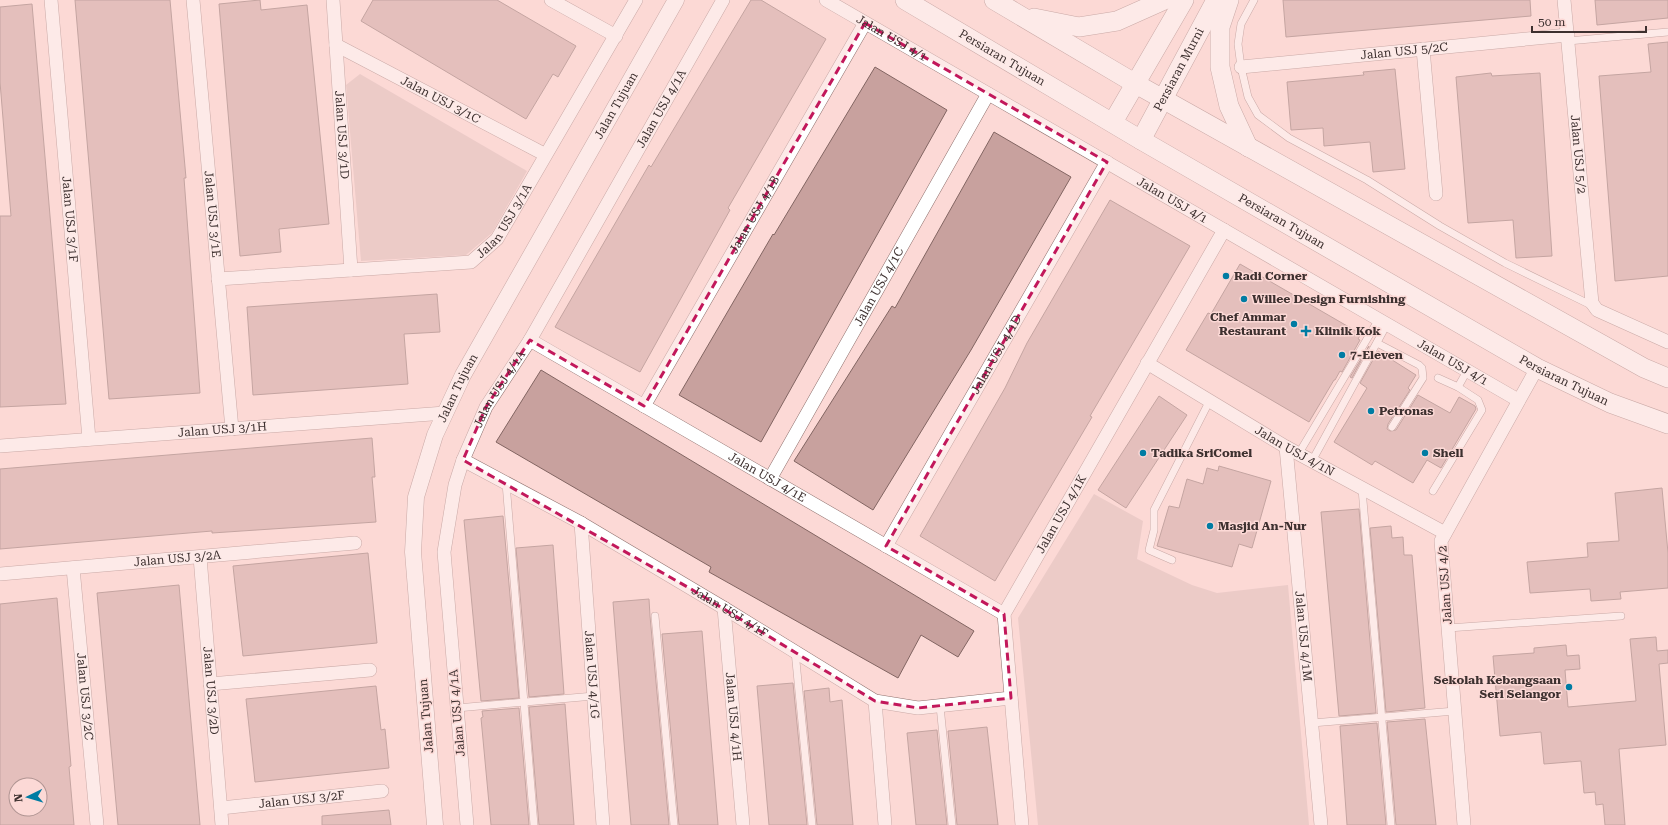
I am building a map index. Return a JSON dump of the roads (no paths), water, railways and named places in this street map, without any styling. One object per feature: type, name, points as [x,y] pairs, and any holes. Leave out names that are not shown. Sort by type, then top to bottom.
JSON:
[{"type":"main road","name":"Persiaran Tujuan","points":[[904,0],[1113,122],[1141,140],[1537,368],[1610,403],[1668,424]]},
{"type":"main road","points":[[994,0],[1136,84],[1248,147],[1644,368],[1668,378]]},
{"type":"main road","points":[[1021,15],[1079,27],[1117,21],[1164,0]]},
{"type":"main road","points":[[1113,122],[1184,0]]},
{"type":"main road","name":"Persiaran Murni","points":[[1141,140],[1162,98],[1216,0]]},
{"type":"main road","points":[[1229,0],[1220,27],[1220,67],[1229,106],[1248,147]]},
{"type":"street","name":"Jalan USJ 3/1F","points":[[51,0],[89,439]]},
{"type":"street","name":"Jalan USJ 3/1E","points":[[193,0],[232,429]]},
{"type":"street","name":"Jalan USJ 3/1D","points":[[333,0],[351,270]]},
{"type":"street","points":[[551,0],[616,36]]},
{"type":"street","name":"Jalan USJ 3/1A","points":[[218,279],[471,262],[497,239],[544,154],[616,36],[636,0]]},
{"type":"street","name":"Jalan Tujuan","points":[[435,825],[413,552],[416,497],[435,435],[462,375],[676,0]]},
{"type":"street","name":"Jalan USJ 4/1A","points":[[467,825],[444,552],[455,485],[462,460],[486,407],[530,340],[723,0]]},
{"type":"street","name":"Jalan USJ 4/1","points":[[826,0],[1518,400]]},
{"type":"street","name":"Jalan USJ 5/2","points":[[1564,0],[1593,307]]},
{"type":"street","name":"Jalan USJ 4/1B","points":[[644,406],[865,23]]},
{"type":"street","name":"Jalan USJ 5/2C","points":[[1241,67],[1423,49],[1568,38]]},
{"type":"street","name":"Jalan USJ 3/1C","points":[[336,45],[544,154]]},
{"type":"street","points":[[1423,49],[1436,194]]},
{"type":"street","name":"Jalan USJ 4/1C","points":[[770,479],[988,94]]},
{"type":"street","name":"Jalan USJ 4/1D","points":[[886,546],[1107,162]]},
{"type":"street","name":"Jalan USJ 4/1K","points":[[1004,614],[1224,230]]},
{"type":"street","points":[[1593,307],[1668,342]]},
{"type":"street","name":"Jalan USJ 4/1E","points":[[530,340],[1004,614]]},
{"type":"street","name":"Jalan USJ 4/1N","points":[[1148,363],[1209,402],[1286,447],[1445,533]]},
{"type":"street","name":"Jalan USJ 4/2","points":[[1464,825],[1441,541],[1537,368]]},
{"type":"street","name":"Jalan USJ 3/1H","points":[[0,446],[445,413]]},
{"type":"street","name":"Jalan USJ 4/1M","points":[[1286,447],[1321,825]]},
{"type":"street","name":"Jalan USJ 4/1F","points":[[462,460],[581,523],[724,608],[875,701],[918,708],[1011,698]]},
{"type":"street","name":"Jalan USJ 4/1G","points":[[581,523],[603,825]]},
{"type":"street","name":"Jalan USJ 3/2A","points":[[0,574],[355,543]]},
{"type":"street","name":"Jalan USJ 3/2D","points":[[200,557],[222,825]]},
{"type":"street","name":"Jalan USJ 3/2C","points":[[73,568],[97,825]]},
{"type":"street","name":"Jalan USJ 4/1H","points":[[724,608],[742,825]]},
{"type":"street","points":[[1004,614],[1022,825]]},
{"type":"street","points":[[210,684],[370,670]]},
{"type":"street","points":[[875,701],[885,825]]},
{"type":"street","name":"Jalan USJ 3/2F","points":[[221,808],[382,791]]},
{"type":"lane","points":[[1254,0],[1241,24],[1238,44],[1241,67],[1248,97],[1258,114],[1289,138],[1367,180],[1440,226],[1505,263],[1593,307]]},
{"type":"lane","points":[[1568,38],[1668,32]]},
{"type":"lane","points":[[1312,461],[1377,342],[1383,322]]},
{"type":"lane","points":[[1299,453],[1383,322]]},
{"type":"lane","points":[[1377,342],[1422,368],[1423,378],[1392,427]]},
{"type":"lane","points":[[1458,387],[1467,371]]},
{"type":"lane","points":[[1433,491],[1482,410],[1478,400],[1458,387],[1438,378]]},
{"type":"lane","points":[[1172,560],[1149,550],[1154,530],[1154,510],[1209,402]]},
{"type":"lane","points":[[506,483],[534,825]]},
{"type":"lane","points":[[1362,489],[1391,825]]},
{"type":"lane","points":[[655,616],[674,825]]},
{"type":"lane","points":[[1448,628],[1621,616]]},
{"type":"lane","points":[[794,651],[812,825]]},
{"type":"lane","points":[[457,708],[594,696]]},
{"type":"lane","points":[[940,706],[952,825]]},
{"type":"lane","points":[[1312,723],[1455,711]]},
{"type":"place","name":"Radi Corner","points":[[1226,276]]},
{"type":"place","name":"Willee Design Furnishing","points":[[1244,299]]},
{"type":"place","name":"Chef Ammar Restaurant","points":[[1294,324]]},
{"type":"place","name":"Klinik Kok","points":[[1306,331]]},
{"type":"place","name":"7-Eleven","points":[[1342,355]]},
{"type":"place","name":"Petronas","points":[[1371,411]]},
{"type":"place","name":"Tadika SriComel","points":[[1143,453]]},
{"type":"place","name":"Shell","points":[[1425,453]]},
{"type":"place","name":"Masjid An-Nur","points":[[1210,526]]},
{"type":"place","name":"Sekolah Kebangsaan Seri Selangor","points":[[1569,687]]}]
